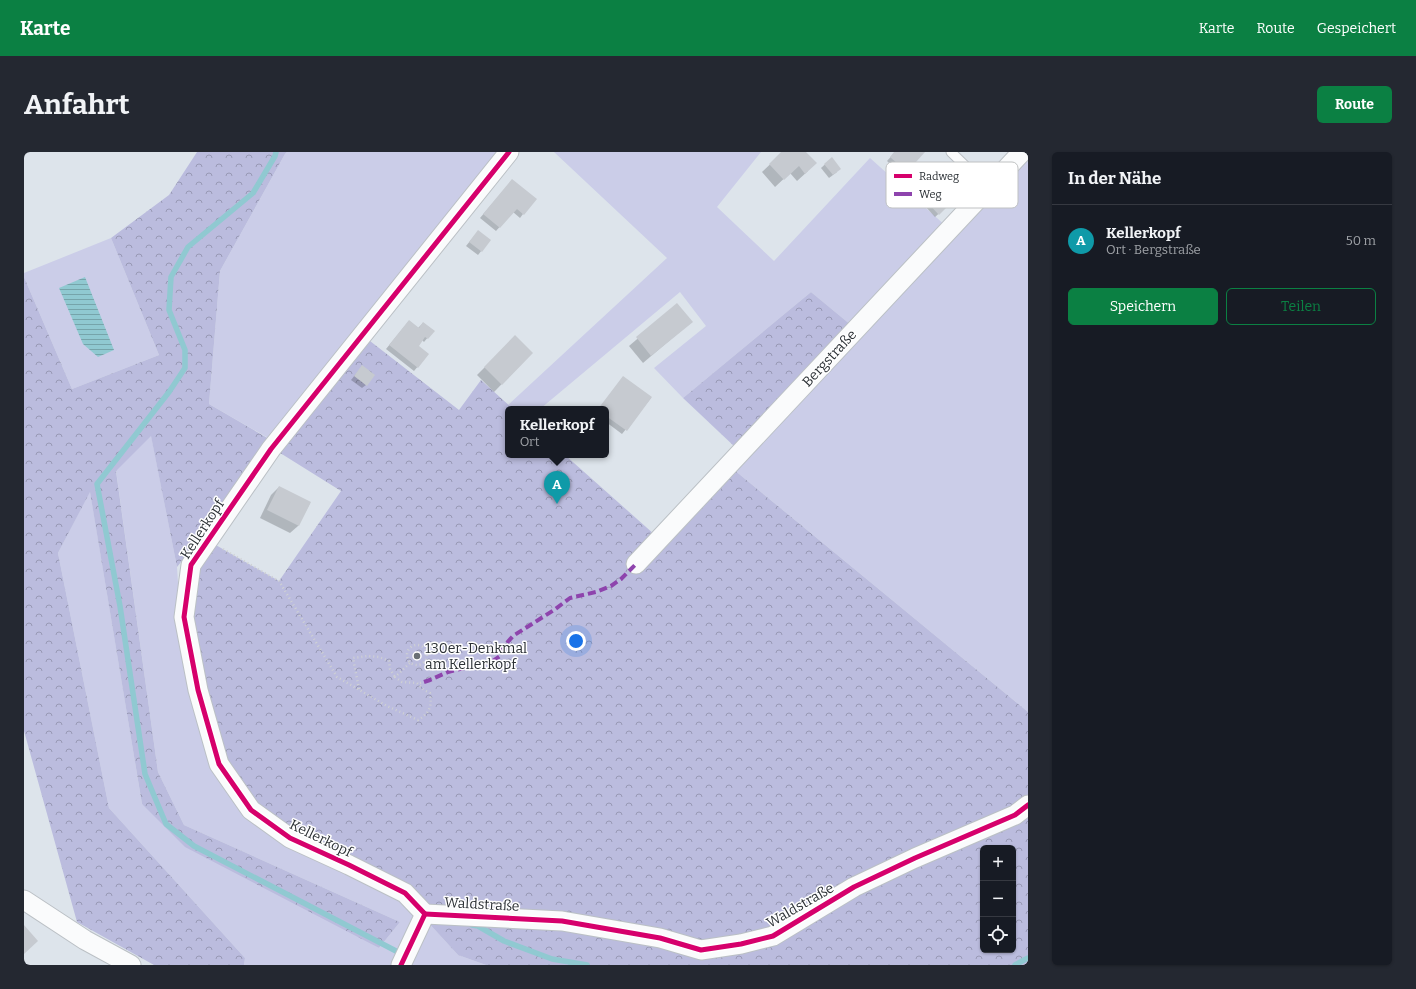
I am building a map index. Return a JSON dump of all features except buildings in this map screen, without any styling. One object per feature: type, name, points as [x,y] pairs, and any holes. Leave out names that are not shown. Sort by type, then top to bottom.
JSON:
[{"type":"street","name":"Kellerkopf","points":[[425,914],[405,893],[290,838],[251,810],[219,764],[198,690],[184,617],[190,565],[207,540],[271,449],[509,152]]},
{"type":"street","name":"Bergstraße","points":[[1013,162],[1022,152]]},
{"type":"street","name":"Bergstraße","points":[[636,564],[969,208]]},
{"type":"street","name":"Waldstraße","points":[[425,914],[562,921],[660,938],[702,950],[741,944],[773,936],[854,887],[914,858],[1015,815],[1028,806]]},
{"type":"street","points":[[24,900],[85,940],[131,965]]},
{"type":"street","points":[[401,965],[425,914]]},
{"type":"lane","points":[[951,152],[961,162]]},
{"type":"path","points":[[207,540],[279,581],[337,677],[359,690],[387,706],[411,718],[418,720],[425,716],[431,705],[430,693],[424,690],[417,683],[402,682],[395,677],[390,669],[389,661],[379,657],[368,656],[353,658],[359,690]]},
{"type":"path","points":[[416,645],[425,649],[427,655],[423,663],[417,665],[410,662],[407,654],[410,648],[416,645]]},
{"type":"path","points":[[395,677],[410,662]]},
{"type":"path","points":[[420,683],[424,682]]},
{"type":"shaded area","points":[[287,152],[500,152],[270,439],[209,404],[220,271]]},
{"type":"shaded area","points":[[554,152],[761,152],[717,207],[774,261],[870,158],[886,172],[886,208],[926,208],[947,227],[851,325],[811,292],[683,398],[654,368],[706,326],[680,292],[544,406],[508,405],[667,258]]},
{"type":"shaded area","points":[[1028,156],[1028,712],[733,469],[979,208],[1018,208],[1018,167]]},
{"type":"shaded area","points":[[111,238],[159,355],[72,389],[24,277],[24,273]]},
{"type":"shaded area","points":[[85,277],[114,350],[98,357],[83,344],[59,288]]},
{"type":"shaded area","points":[[151,435],[177,567],[180,615],[402,895],[420,915],[395,965],[244,965],[245,958],[109,808],[58,553],[90,491],[142,804],[379,948],[400,922],[184,825],[158,772],[116,470]]},
{"type":"shaded area","points":[[425,919],[458,955],[486,965],[405,965]]},
{"type":"green space","points":[[197,152],[287,152],[220,271],[209,404],[276,443],[177,567],[151,436],[116,471],[158,772],[184,825],[400,922],[379,948],[185,847],[142,804],[90,492],[58,553],[109,808],[245,958],[244,965],[154,965],[77,922],[24,731],[24,277],[72,389],[159,355],[111,238],[169,195]]},
{"type":"green space","points":[[811,292],[851,325],[735,447],[683,398]]},
{"type":"green space","points":[[370,341],[459,410],[481,380],[510,406],[505,406],[505,458],[568,458],[655,535],[733,469],[1028,712],[1028,802],[772,934],[701,948],[427,912],[252,808],[222,763],[190,616],[196,569],[207,540],[279,581],[341,491],[277,451]]},
{"type":"green space","points":[[1028,809],[1028,965],[486,965],[458,955],[425,919],[427,916],[742,946],[856,889]]},
{"type":"waterway","points":[[276,152],[253,193],[188,247],[171,277],[169,310],[185,350],[185,368],[169,392],[97,484],[120,606],[145,774],[166,824],[194,846],[396,951]]},
{"type":"waterway","points":[[472,925],[478,926],[504,941],[552,959],[587,965]]},
{"type":"waterway","points":[[1015,965],[1028,958]]},
{"type":"marked path","points":[[424,682],[448,672],[493,661],[500,656],[505,645],[513,636],[570,598],[596,592],[611,586],[621,579],[636,564]]},
{"type":"cycle path","points":[[401,965],[425,914],[405,893],[290,838],[251,810],[219,764],[198,690],[184,617],[191,565],[271,449],[509,152]]},
{"type":"cycle path","points":[[425,914],[562,921],[660,938],[701,950],[741,944],[773,936],[854,887],[915,858],[1015,815],[1028,805]]},
{"type":"place","name":"Kellerkopf","points":[[557,504]]},
{"type":"place","name":"130er-Denkmal am Kellerkopf","points":[[417,656]]}]
